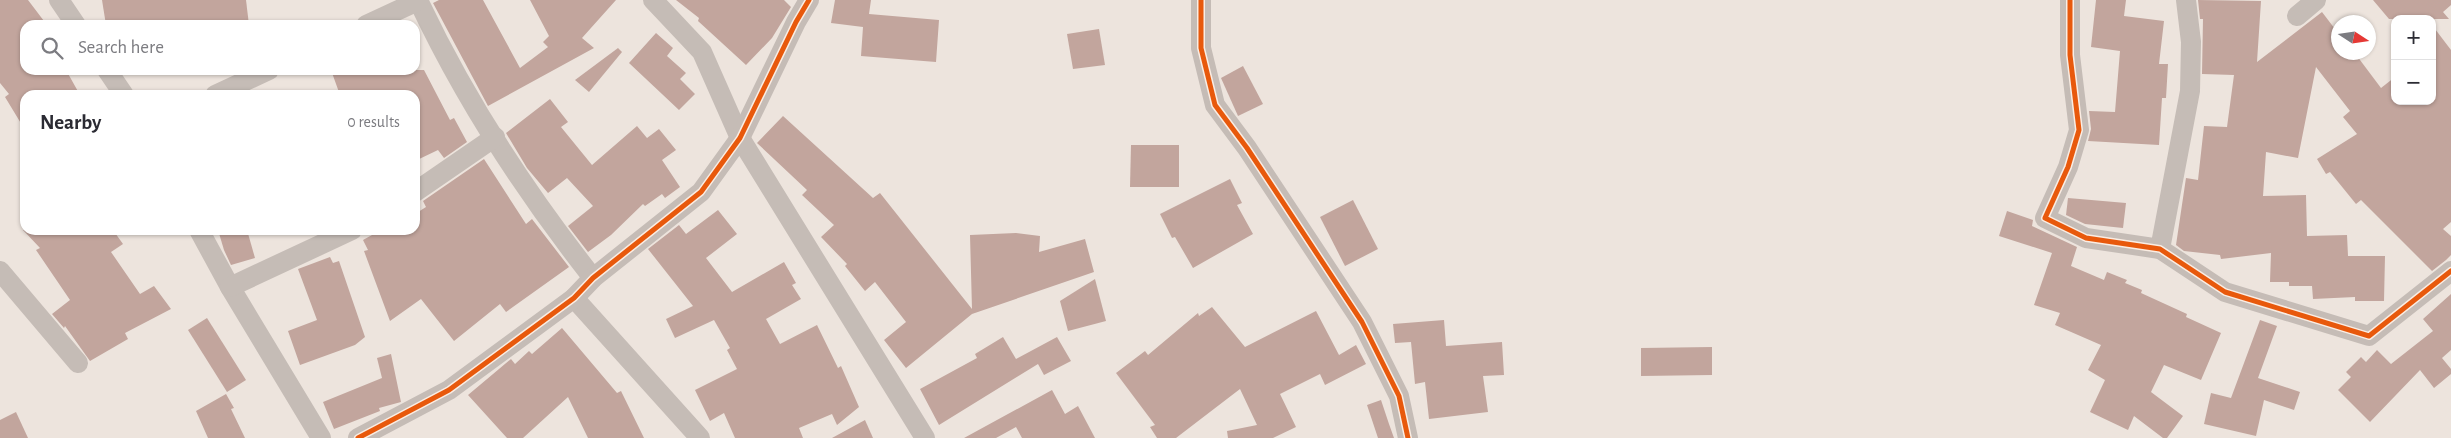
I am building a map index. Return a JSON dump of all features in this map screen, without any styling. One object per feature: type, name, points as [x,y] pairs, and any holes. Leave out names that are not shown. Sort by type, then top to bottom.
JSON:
[{"type":"street","points":[[59,0],[73,20]]},
{"type":"street","points":[[376,20],[418,0],[442,48],[495,138],[554,228],[593,278]]},
{"type":"street","points":[[653,0],[702,52],[740,138],[925,438]]},
{"type":"street","points":[[358,438],[449,390],[574,298],[593,278],[701,192],[740,138],[796,22],[809,0]]},
{"type":"street","points":[[1201,0],[1201,48],[1215,105],[1247,148],[1362,322],[1399,396],[1408,438]]},
{"type":"street","points":[[2070,0],[2070,54],[2079,130],[2068,167],[2045,218],[2086,238],[2160,249],[2225,292],[2369,336],[2451,271]]},
{"type":"street","points":[[2160,249],[2190,91],[2191,42],[2186,0]]},
{"type":"street","points":[[2297,16],[2316,0]]},
{"type":"street","points":[[110,75],[121,90]]},
{"type":"street","points":[[226,90],[258,75]]},
{"type":"street","points":[[420,189],[495,138]]},
{"type":"street","points":[[202,235],[230,287],[321,438]]},
{"type":"street","points":[[230,287],[341,235]]},
{"type":"street","points":[[0,271],[78,363]]},
{"type":"street","points":[[574,298],[700,438]]},
{"type":"building","points":[[0,0],[28,0],[43,20],[20,20],[20,75],[69,75],[77,90],[20,90],[20,122],[5,97],[9,94],[0,83]]},
{"type":"building","points":[[102,0],[246,0],[248,20],[105,20]]},
{"type":"building","points":[[439,0],[483,0],[520,68],[548,47],[543,42],[549,36],[530,0],[616,0],[582,38],[594,48],[488,106],[433,3]]},
{"type":"building","points":[[676,0],[784,0],[791,7],[772,38],[746,65],[698,21],[699,18]]},
{"type":"building","points":[[835,0],[871,0],[869,14],[939,20],[936,62],[861,56],[863,27],[831,23]]},
{"type":"building","points":[[2096,0],[2126,0],[2124,16],[2164,21],[2159,64],[2168,64],[2166,98],[2162,98],[2159,145],[2088,141],[2091,129],[2089,111],[2115,112],[2120,51],[2091,47]]},
{"type":"building","points":[[2198,0],[2261,1],[2257,62],[2322,12],[2331,24],[2331,60],[2360,60],[2381,88],[2391,80],[2391,105],[2436,105],[2436,30],[2451,50],[2451,222],[2443,229],[2451,236],[2451,255],[2432,271],[2361,200],[2356,204],[2330,172],[2326,174],[2317,159],[2357,134],[2343,117],[2350,111],[2316,67],[2298,158],[2266,152],[2263,196],[2306,195],[2307,236],[2347,235],[2348,256],[2385,256],[2384,301],[2355,301],[2355,297],[2313,299],[2312,286],[2289,286],[2289,282],[2270,282],[2271,253],[2221,259],[2220,255],[2184,251],[2176,245],[2186,178],[2198,180],[2204,126],[2227,127],[2234,75],[2202,74],[2203,19],[2200,19]]},
{"type":"building","points":[[2373,0],[2451,0],[2451,5],[2443,12],[2449,19],[2436,19],[2436,15],[2391,15],[2391,19]]},
{"type":"building","points":[[1099,29],[1105,65],[1073,69],[1067,34]]},
{"type":"building","points":[[656,33],[673,48],[667,56],[686,73],[680,79],[695,94],[679,110],[629,63]]},
{"type":"building","points":[[618,48],[622,52],[589,92],[575,80]]},
{"type":"building","points":[[1243,66],[1263,104],[1238,116],[1221,78]]},
{"type":"building","points":[[420,70],[424,70],[450,120],[454,118],[467,142],[444,158],[438,150],[420,159],[420,90],[338,90],[333,75],[420,75]]},
{"type":"building","points":[[550,99],[568,122],[561,127],[592,165],[637,126],[647,138],[659,129],[676,150],[662,160],[680,187],[665,198],[662,194],[645,206],[643,204],[611,235],[588,252],[568,226],[593,206],[567,178],[548,193],[527,168],[506,133]]},
{"type":"building","points":[[783,116],[873,198],[880,193],[972,309],[970,235],[1016,233],[1040,236],[1039,252],[1085,239],[1094,272],[972,314],[906,368],[884,340],[906,322],[875,282],[865,291],[845,266],[847,264],[821,237],[834,225],[802,195],[807,190],[757,143]]},
{"type":"building","points":[[1131,145],[1179,145],[1179,187],[1130,187]]},
{"type":"building","points":[[484,159],[526,224],[532,219],[569,267],[506,312],[500,304],[454,341],[421,299],[390,321],[364,251],[368,250],[363,240],[372,235],[420,235],[420,211],[426,207],[423,201]]},
{"type":"building","points":[[1230,179],[1242,203],[1237,205],[1253,234],[1193,268],[1175,237],[1172,238],[1160,214]]},
{"type":"building","points":[[2068,198],[2126,203],[2123,228],[2085,224],[2066,215]]},
{"type":"building","points":[[1353,200],[1378,249],[1345,266],[1320,217]]},
{"type":"building","points":[[718,210],[737,234],[706,258],[732,292],[784,262],[796,283],[792,285],[801,299],[766,319],[780,344],[817,325],[838,368],[841,366],[859,407],[837,425],[832,414],[799,428],[803,438],[735,438],[724,413],[710,421],[695,390],[737,369],[727,350],[730,348],[714,320],[675,338],[666,319],[693,306],[648,249],[679,225],[686,234]]},
{"type":"building","points":[[2007,211],[2033,220],[2032,226],[2077,247],[2071,266],[2104,280],[2107,272],[2127,280],[2125,283],[2142,290],[2141,293],[2187,314],[2186,317],[2221,333],[2201,380],[2164,365],[2151,392],[2183,416],[2167,438],[2163,438],[2134,416],[2128,430],[2090,412],[2105,380],[2088,370],[2101,345],[2055,325],[2060,313],[2034,305],[2052,253],[1999,236]]},
{"type":"building","points":[[28,235],[117,235],[123,244],[111,252],[140,294],[154,286],[171,309],[125,333],[128,339],[90,361],[65,326],[64,328],[52,314],[70,300],[36,250],[40,248]]},
{"type":"building","points":[[220,235],[248,235],[255,258],[231,265]]},
{"type":"building","points":[[330,257],[333,263],[339,261],[365,337],[355,345],[300,365],[288,331],[317,320],[298,269]]},
{"type":"building","points":[[1095,279],[1106,321],[1068,331],[1060,301]]},
{"type":"building","points":[[2451,294],[2451,350],[2442,358],[2451,369],[2451,374],[2434,388],[2420,370],[2370,422],[2338,390],[2351,377],[2346,372],[2361,357],[2366,362],[2377,350],[2391,364],[2433,331],[2423,319]]},
{"type":"building","points":[[1212,307],[1245,347],[1316,311],[1339,355],[1356,345],[1366,364],[1325,385],[1320,374],[1280,394],[1296,427],[1273,438],[1228,438],[1227,431],[1257,425],[1240,389],[1176,438],[1157,438],[1150,427],[1155,425],[1116,373],[1145,351],[1148,355],[1198,313],[1199,316]]},
{"type":"building","points":[[207,318],[246,380],[227,392],[188,330]]},
{"type":"building","points":[[1444,320],[1446,346],[1502,342],[1504,375],[1483,376],[1488,412],[1429,419],[1425,382],[1415,384],[1411,342],[1395,343],[1393,324]]},
{"type":"building","points":[[2260,320],[2277,326],[2258,378],[2300,392],[2294,410],[2264,400],[2256,436],[2204,424],[2211,393],[2231,398]]},
{"type":"building","points":[[562,328],[617,393],[621,391],[644,438],[588,438],[568,397],[523,438],[507,438],[468,395],[511,359],[515,364],[529,351],[532,354]]},
{"type":"building","points":[[1003,337],[1016,359],[1057,337],[1071,361],[1044,375],[1038,364],[939,425],[920,389],[977,358],[975,354]]},
{"type":"building","points":[[1712,347],[1712,375],[1641,376],[1641,348]]},
{"type":"building","points":[[391,354],[401,402],[379,408],[380,411],[334,429],[323,402],[382,378],[377,358]]},
{"type":"building","points":[[1052,390],[1065,414],[1078,406],[1095,438],[1022,438],[1016,427],[996,438],[964,438]]},
{"type":"building","points":[[226,394],[234,408],[231,409],[245,438],[208,438],[196,411]]},
{"type":"building","points":[[1381,400],[1394,438],[1378,438],[1367,405]]},
{"type":"building","points":[[16,412],[28,438],[0,438],[0,420]]},
{"type":"building","points":[[865,420],[873,438],[832,438]]},
{"type":"cycle path","points":[[358,438],[449,390],[574,298],[593,278],[701,192],[740,138],[796,22],[809,0]]},
{"type":"cycle path","points":[[1201,0],[1201,48],[1215,105],[1247,148],[1362,322],[1399,396],[1408,438]]},
{"type":"cycle path","points":[[2070,0],[2070,55],[2079,130],[2068,167],[2045,218],[2086,238],[2160,249],[2225,292],[2369,336],[2451,271]]}]
